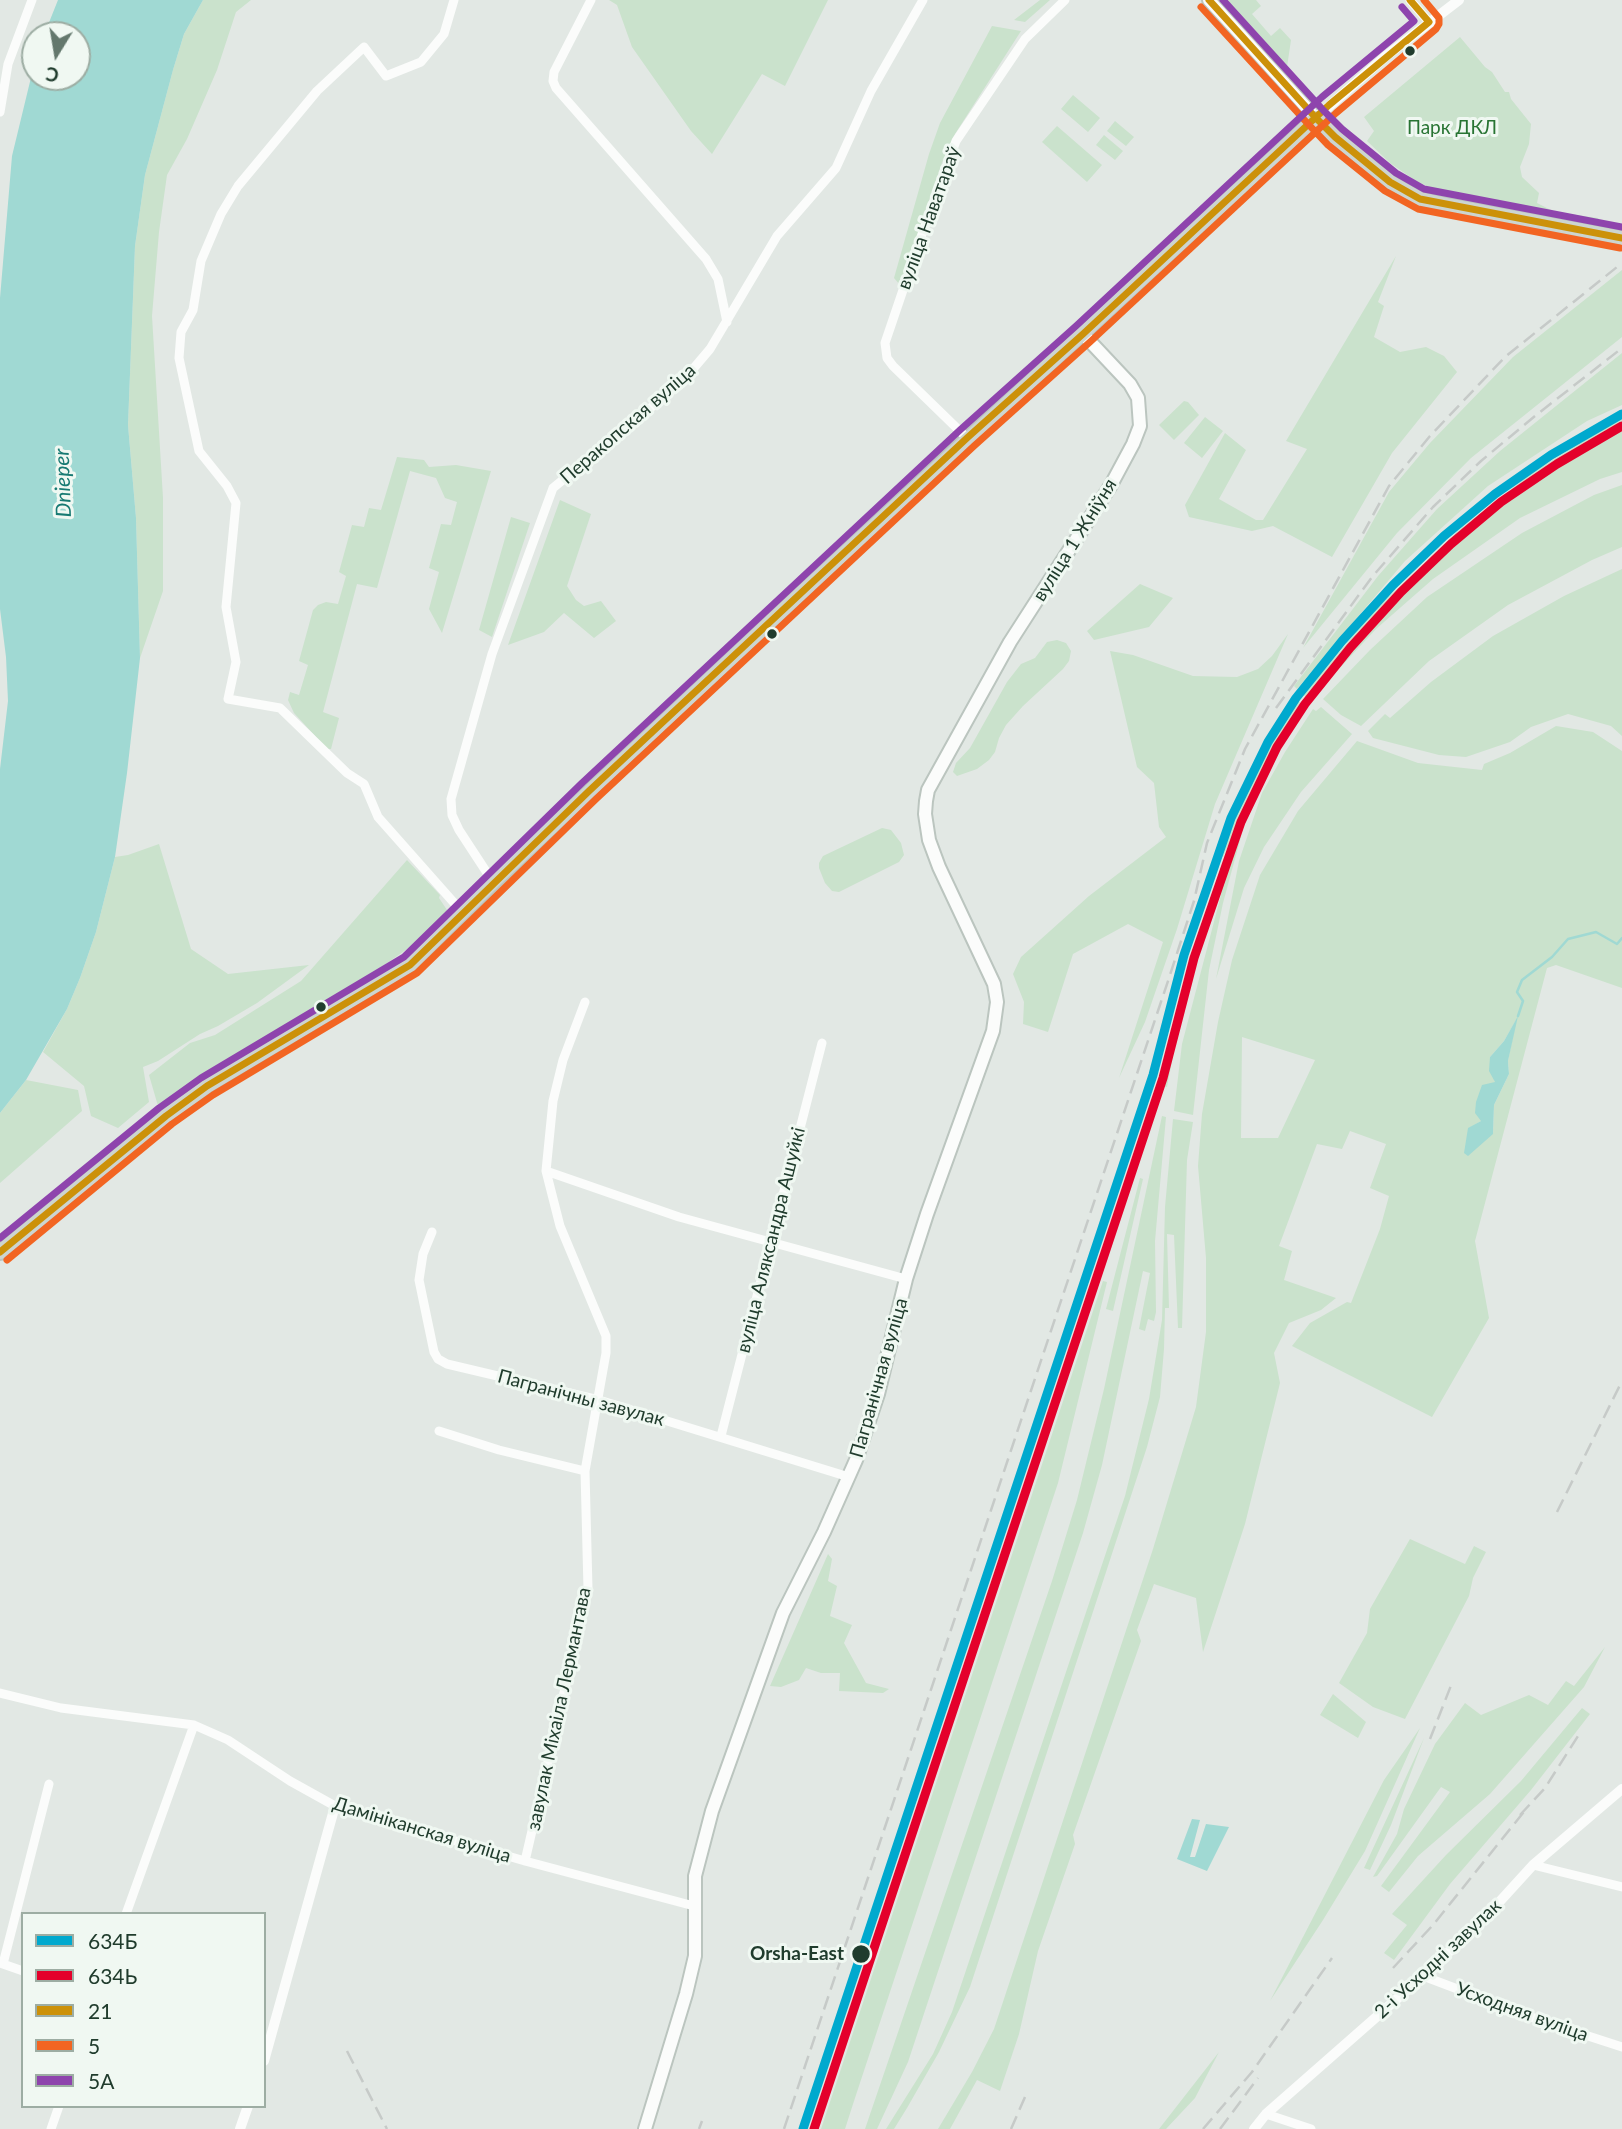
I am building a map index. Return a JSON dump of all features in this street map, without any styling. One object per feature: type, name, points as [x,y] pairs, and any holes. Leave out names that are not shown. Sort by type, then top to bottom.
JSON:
[{"type":"main road","points":[[1209,0],[1316,118],[1390,182],[1420,198],[1451,206],[1622,238]]},
{"type":"main road","points":[[0,1252],[166,1116],[207,1086],[410,965],[493,882],[967,438],[1316,118]]},
{"type":"main road","name":"вуліца 1 Жніўня","points":[[949,750],[1010,642],[1111,485],[1140,426],[1138,398],[1130,384],[1083,334]]},
{"type":"main road","name":"Пагранічная вуліца","points":[[645,2129],[695,1956],[694,1906],[697,1868],[712,1811],[783,1614],[849,1477],[878,1394],[906,1279],[997,1013],[994,984],[939,867],[926,824],[928,790],[949,750]]},
{"type":"street","points":[[0,112],[8,64],[32,0]]},
{"type":"street","points":[[454,0],[444,34],[421,62],[386,76],[364,47],[317,92],[243,180],[221,214],[201,261],[193,310],[181,332],[179,358],[200,451],[227,486],[236,503],[226,607],[236,662],[228,699],[280,708],[347,773],[364,784],[378,817],[463,913]]},
{"type":"street","points":[[591,0],[554,72],[553,81],[556,88],[706,259],[718,279],[727,322]]},
{"type":"street","name":"Перакопская вуліца","points":[[493,882],[459,830],[452,815],[451,799],[492,654],[553,488],[682,382],[710,349],[777,236],[836,168],[872,91],[923,0]]},
{"type":"street","name":"вуліца Наватараў","points":[[967,438],[893,366],[887,358],[887,335],[956,141],[1025,39],[1065,0]]},
{"type":"street","points":[[1410,0],[1429,22]]},
{"type":"street","points":[[1316,118],[1386,56],[1458,0]]},
{"type":"street","name":"завулак Міхаіла Лермантава","points":[[525,1861],[588,1589],[585,1471],[605,1367],[606,1336],[559,1226],[546,1171],[553,1101],[563,1060],[585,1002]]},
{"type":"street","name":"вуліца Аляксандра Ашуйкі","points":[[721,1436],[822,1044]]},
{"type":"street","points":[[546,1171],[678,1217],[906,1279]]},
{"type":"street","name":"Пагранічны завулак","points":[[432,1232],[423,1254],[419,1279],[434,1352],[438,1359],[447,1364],[599,1400],[849,1477]]},
{"type":"street","points":[[439,1431],[499,1450],[585,1471]]},
{"type":"street","name":"Дамініканская вуліца","points":[[0,1693],[61,1708],[194,1725],[228,1740],[290,1781],[335,1806],[694,1906]]},
{"type":"street","points":[[128,1912],[194,1725]]},
{"type":"street","points":[[21,1970],[2,1963],[49,1784]]},
{"type":"street","name":"2-і Усходні завулак","points":[[1254,2129],[1266,2114],[1482,1921],[1533,1865],[1622,1789]]},
{"type":"street","points":[[266,2053],[335,1806]]},
{"type":"street","points":[[1533,1865],[1622,1886]]},
{"type":"street","name":"Усходняя вуліца","points":[[1423,1976],[1542,2021],[1622,2047]]},
{"type":"street","points":[[51,2129],[58,2108]]},
{"type":"street","points":[[240,2129],[247,2108]]},
{"type":"street","points":[[1266,2114],[1311,2129]]},
{"type":"green space","points":[[203,0],[251,0],[236,12],[217,70],[187,139],[167,175],[152,316],[163,498],[163,591],[140,658],[136,518],[128,425],[135,246],[145,175],[173,70],[184,34]]},
{"type":"green space","points":[[609,0],[828,0],[785,86],[762,74],[712,154],[691,131],[632,47],[617,5]]},
{"type":"green space","points":[[1040,0],[1050,0],[1025,22],[1014,20]]},
{"type":"green space","points":[[1225,0],[1256,0],[1261,6],[1252,14],[1271,36],[1280,28],[1291,40],[1285,69]]},
{"type":"green space","points":[[992,26],[1021,31],[955,134],[943,160],[900,285],[894,278],[940,123]]},
{"type":"green space","name":"Парк ДКЛ","points":[[1460,37],[1492,72],[1505,92],[1509,92],[1511,99],[1531,124],[1529,144],[1520,167],[1522,177],[1539,193],[1537,203],[1555,212],[1598,218],[1601,223],[1597,226],[1523,212],[1496,201],[1438,191],[1416,181],[1390,163],[1367,141],[1374,131],[1364,117]]},
{"type":"green space","points":[[1073,95],[1100,118],[1088,132],[1061,109]]},
{"type":"green space","points":[[1115,121],[1134,137],[1126,146],[1107,131]]},
{"type":"green space","points":[[1057,126],[1102,165],[1087,182],[1042,142]]},
{"type":"green space","points":[[1104,135],[1123,151],[1115,160],[1096,145]]},
{"type":"green space","points":[[1396,256],[1378,302],[1384,306],[1374,337],[1400,352],[1426,347],[1444,356],[1457,372],[1392,453],[1332,557],[1273,526],[1252,531],[1189,517],[1185,505],[1225,433],[1246,450],[1219,499],[1256,520],[1263,520],[1307,449],[1286,441]]},
{"type":"green space","points":[[1622,270],[1622,337],[1471,458],[1397,533],[1303,648],[1389,492],[1430,443],[1513,357]]},
{"type":"green space","points":[[1622,353],[1622,405],[1587,421],[1488,486],[1405,561],[1297,689],[1294,686],[1378,576],[1437,509],[1500,451]]},
{"type":"green space","points":[[1184,401],[1199,415],[1174,440],[1159,425]]},
{"type":"green space","points":[[1205,417],[1223,431],[1202,458],[1184,443]]},
{"type":"green space","points":[[1622,418],[1622,472],[1600,479],[1520,518],[1433,579],[1376,629],[1310,700],[1303,695],[1374,611],[1459,530],[1533,472]]},
{"type":"green space","points":[[397,457],[424,460],[429,467],[456,465],[491,471],[442,633],[429,609],[439,572],[429,568],[441,524],[451,525],[457,502],[445,498],[436,478],[410,471],[377,588],[357,584],[323,712],[339,718],[331,749],[327,749],[294,713],[288,700],[290,692],[299,695],[308,665],[299,661],[313,610],[326,602],[338,604],[346,576],[339,572],[352,525],[364,527],[369,508],[381,510]]},
{"type":"green space","points":[[1622,485],[1622,547],[1508,605],[1429,661],[1361,726],[1341,715],[1323,699],[1427,597],[1522,533],[1594,495]]},
{"type":"green space","points":[[560,500],[591,514],[567,586],[576,600],[584,606],[601,601],[616,621],[594,638],[564,613],[544,632],[508,645]]},
{"type":"green space","points":[[511,517],[530,523],[492,637],[479,630]]},
{"type":"green space","points":[[1622,569],[1622,736],[1611,726],[1568,714],[1531,727],[1510,742],[1466,757],[1439,755],[1373,738],[1368,731],[1385,714],[1390,718],[1431,682],[1493,636],[1564,596]]},
{"type":"green space","points":[[1140,584],[1173,598],[1149,627],[1094,640],[1087,631]]},
{"type":"green space","points":[[1288,634],[1215,804],[1145,1022],[1119,1078],[1163,942],[1128,924],[1073,954],[1048,1032],[1023,1024],[1024,1002],[1013,974],[1021,957],[1089,896],[1166,837],[1159,827],[1154,783],[1137,767],[1110,651],[1133,655],[1193,676],[1237,677],[1258,669],[1272,656]]},
{"type":"green space","points":[[1057,640],[1066,643],[1071,651],[1069,661],[1006,725],[989,760],[977,769],[957,776],[953,772],[956,763],[970,748],[1007,682],[1021,664],[1035,658],[1047,642]]},
{"type":"green space","points":[[1298,701],[1305,707],[1250,797],[1223,857],[1220,857],[1235,815],[1267,749]]},
{"type":"green space","points":[[1321,707],[1352,734],[1301,792],[1264,847],[1244,888],[1216,979],[1239,861],[1262,793],[1313,709],[1316,711]]},
{"type":"green space","points":[[1556,726],[1593,732],[1622,751],[1622,988],[1556,965],[1547,968],[1475,1241],[1489,1318],[1432,1417],[1292,1346],[1310,1323],[1347,1302],[1351,1303],[1380,1229],[1389,1196],[1370,1188],[1386,1144],[1350,1131],[1342,1149],[1317,1144],[1279,1246],[1292,1251],[1284,1280],[1336,1298],[1321,1310],[1289,1323],[1274,1353],[1280,1383],[1245,1524],[1203,1652],[1196,1598],[1154,1584],[1137,1630],[1141,1641],[1073,1835],[1075,1844],[1038,1951],[1019,2034],[1000,2091],[977,2080],[950,2129],[938,2129],[994,2029],[1153,1549],[1196,1407],[1206,1332],[1206,1258],[1198,1166],[1202,1114],[1232,960],[1260,875],[1298,811],[1357,741],[1418,763],[1482,770],[1484,764],[1510,753]],"holes":[[[1516,1020],[1508,1061],[1509,1074],[1494,1105],[1493,1134],[1468,1129],[1481,1121],[1495,1082],[1490,1057],[1504,1041]],[[1242,1037],[1315,1060],[1278,1138],[1241,1138]]]},
{"type":"green space","points":[[882,828],[891,830],[901,843],[904,855],[899,862],[839,892],[832,891],[825,883],[819,868],[823,856]]},
{"type":"green space","points":[[1242,833],[1209,970],[1193,1115],[1174,1111],[1182,1044],[1221,895],[1216,893]]},
{"type":"green space","points":[[159,844],[191,949],[228,974],[309,965],[257,1003],[158,1061],[143,1067],[149,1102],[118,1128],[91,1116],[84,1086],[43,1052],[67,1009],[80,978],[96,932],[115,857]]},
{"type":"green space","points":[[407,860],[440,895],[439,898],[449,913],[410,947],[370,975],[158,1106],[149,1075],[190,1043],[215,1035],[301,981]]},
{"type":"green space","points":[[1191,968],[1194,968],[1167,1087],[1160,1086],[1168,1048]]},
{"type":"green space","points":[[26,1080],[78,1090],[82,1111],[0,1183],[0,1113]]},
{"type":"green space","points":[[1162,1116],[1166,1117],[1155,1241],[1154,1321],[1148,1319],[1145,1331],[1139,1329],[1150,1273],[1143,1271],[1102,1465],[1083,1533],[908,2062],[877,2129],[865,2129],[1052,1581],[1077,1500],[1104,1389]]},
{"type":"green space","points":[[1173,1119],[1193,1122],[1187,1160],[1182,1328],[1178,1328],[1174,1235],[1167,1234],[1169,1308],[1165,1308],[1160,1397],[1147,1447],[970,1987],[939,2052],[907,2108],[894,2129],[886,2129],[933,2054],[952,2012],[1125,1496],[1149,1399],[1162,1320],[1165,1207]]},
{"type":"green space","points":[[1140,1178],[1143,1179],[1113,1311],[1106,1309]]},
{"type":"green space","points":[[1103,1281],[1107,1282],[1058,1483],[845,2129],[821,2129]]},
{"type":"green space","points":[[1410,1539],[1465,1564],[1474,1546],[1486,1552],[1473,1578],[1469,1596],[1405,1719],[1373,1707],[1339,1683],[1367,1633],[1370,1609]]},
{"type":"green space","points":[[828,1554],[832,1559],[828,1581],[837,1586],[830,1616],[852,1625],[844,1643],[866,1683],[889,1689],[883,1693],[839,1691],[840,1673],[821,1673],[806,1668],[799,1680],[781,1687],[770,1686]]},
{"type":"green space","points":[[1605,1647],[1584,1687],[1490,1794],[1418,1856],[1389,1892],[1381,1886],[1450,1792],[1441,1787],[1377,1876],[1373,1877],[1397,1834],[1404,1809],[1435,1744],[1465,1703],[1481,1715],[1529,1695],[1548,1705],[1566,1681],[1574,1686]]},
{"type":"green space","points":[[1333,1694],[1366,1722],[1358,1738],[1320,1715]]},
{"type":"green space","points":[[1582,1708],[1590,1714],[1531,1790],[1450,1884],[1394,1960],[1384,1953],[1407,1925],[1392,1914],[1446,1855],[1521,1781]]},
{"type":"green space","points":[[1420,1728],[1365,1851],[1270,2001],[1384,1780]]},
{"type":"green space","points":[[1424,1738],[1391,1825],[1370,1870],[1364,1868]]},
{"type":"green space","points":[[1219,2052],[1195,2098],[1166,2129],[1159,2129]]},
{"type":"water","name":"Dnieper","points":[[58,0],[203,0],[184,34],[173,70],[145,175],[135,246],[128,425],[136,518],[140,658],[115,857],[96,932],[67,1009],[26,1080],[0,1113],[0,769],[8,701],[0,609],[0,298],[12,156],[28,91],[91,91],[91,21],[50,21]]},
{"type":"water","points":[[1518,1016],[1508,1061],[1509,1074],[1494,1105],[1493,1134],[1468,1156],[1464,1153],[1468,1128],[1481,1121],[1475,1113],[1482,1085],[1495,1082],[1489,1071],[1490,1057],[1504,1041]]},
{"type":"water","points":[[1192,1819],[1200,1820],[1190,1857],[1195,1857],[1206,1824],[1229,1827],[1207,1871],[1177,1859]]},
{"type":"waterway","points":[[1518,1016],[1523,1001],[1517,992],[1522,980],[1552,957],[1568,939],[1596,932],[1617,944],[1622,938]]},
{"type":"railway","points":[[784,2129],[1169,978],[1194,901],[1207,843],[1245,749],[1389,486],[1430,436],[1505,357],[1622,263]]},
{"type":"railway","points":[[1276,708],[1372,577],[1433,507],[1481,461],[1622,348]]},
{"type":"railway","points":[[1557,1512],[1622,1381]]},
{"type":"railway","points":[[1430,1739],[1452,1683]]},
{"type":"railway","points":[[1520,1815],[1545,1788],[1578,1736]]},
{"type":"railway","points":[[1393,1968],[1433,1925],[1527,1808]]},
{"type":"railway","points":[[1203,2129],[1252,2072],[1332,1958]]},
{"type":"railway","points":[[347,2051],[387,2129]]},
{"type":"railway","points":[[1220,2129],[1258,2078]]},
{"type":"railway","points":[[1011,2129],[1025,2097]]},
{"type":"railway","points":[[699,2129],[702,2121]]},
{"type":"transit line","name":"21","points":[[1209,0],[1316,118],[1390,182],[1420,199],[1622,238]]},
{"type":"transit line","name":"5А","points":[[1223,0],[1342,129],[1396,173],[1424,189],[1622,227]]},
{"type":"transit line","name":"21","points":[[0,1252],[166,1116],[207,1086],[410,965],[589,791],[967,438],[1329,105],[1429,22],[1410,0]]},
{"type":"transit line","name":"5","points":[[7,1260],[172,1124],[213,1095],[417,973],[596,799],[974,446],[1336,113],[1436,29],[1439,18],[1424,0]]},
{"type":"transit line","name":"5","points":[[1201,7],[1328,145],[1385,191],[1418,209],[1620,248]]},
{"type":"transit line","name":"5А","points":[[0,1238],[159,1108],[201,1078],[404,957],[582,783],[960,430],[1322,97],[1414,21],[1402,7]]},
{"type":"transit line","name":"634Б","points":[[803,2129],[1153,1075],[1184,955],[1231,818],[1268,742],[1296,698],[1342,641],[1393,585],[1444,536],[1495,494],[1551,455],[1622,414]]},
{"type":"transit line","name":"634Ь","points":[[814,2129],[1163,1078],[1194,958],[1241,822],[1277,747],[1305,704],[1350,648],[1401,592],[1451,544],[1501,502],[1557,464],[1622,426]]},
{"type":"place","name":"Orsha-East","points":[[861,1954]]}]
